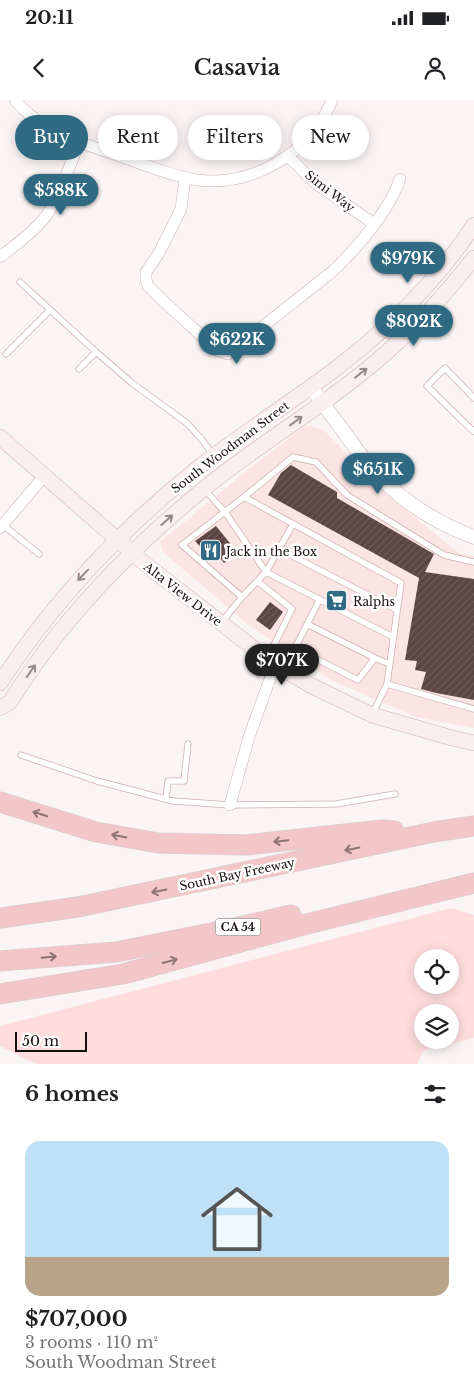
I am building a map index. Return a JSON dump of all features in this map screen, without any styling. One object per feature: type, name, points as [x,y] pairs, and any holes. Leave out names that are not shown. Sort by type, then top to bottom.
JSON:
[{"type":"highway","points":[[0,802],[96,832],[158,843],[246,845],[382,830],[434,832]]},
{"type":"highway","name":"South Bay Freeway","points":[[0,918],[78,907],[434,832],[474,826]]},
{"type":"highway","points":[[0,994],[123,974],[307,924],[474,882]]},
{"type":"highway","name":"CA 54","points":[[0,961],[116,952],[221,931],[376,896],[474,882]]},
{"type":"main road","name":"South Woodman Street","points":[[0,683],[46,617],[76,582],[117,540],[153,506],[214,456],[354,355],[414,300],[465,239],[474,225]]},
{"type":"main road","name":"South Woodman Street","points":[[0,708],[10,702],[56,636],[82,605],[131,553],[204,489],[366,370],[408,332],[453,284],[474,258]]},
{"type":"main road","name":"Alta View Drive","points":[[0,437],[131,553],[271,662],[312,686],[372,714],[443,736],[474,743]]},
{"type":"street","points":[[15,100],[28,115]]},
{"type":"street","points":[[88,146],[185,178],[212,180],[234,178],[267,168],[288,156],[316,129],[324,118],[332,100]]},
{"type":"street","name":"Simi Way","points":[[288,156],[314,182],[374,224]]},
{"type":"street","points":[[0,257],[33,231],[48,214],[72,160]]},
{"type":"street","points":[[185,178],[181,208],[159,253],[146,272],[146,280],[148,286],[176,313],[218,350],[228,354],[237,349],[349,256],[374,224],[396,191],[400,179]]},
{"type":"street","points":[[311,387],[367,463],[391,487],[432,517],[474,537]]},
{"type":"street","points":[[2,526],[45,475]]},
{"type":"street","points":[[230,805],[271,662]]},
{"type":"lane","points":[[20,282],[132,383],[188,424],[214,456]]},
{"type":"lane","points":[[6,354],[50,310]]},
{"type":"lane","points":[[79,369],[96,352]]},
{"type":"lane","points":[[474,398],[445,368],[427,386],[474,430]]},
{"type":"lane","points":[[242,597],[182,545],[244,498],[293,457],[316,462],[347,495],[444,555],[474,562]]},
{"type":"lane","points":[[204,489],[225,512],[266,572],[393,637]]},
{"type":"lane","points":[[244,498],[401,583],[387,684],[372,714]]},
{"type":"lane","points":[[220,624],[266,572],[293,524]]},
{"type":"lane","points":[[2,526],[39,554]]},
{"type":"lane","points":[[279,549],[397,610]]},
{"type":"lane","points":[[257,581],[292,609],[271,662]]},
{"type":"lane","points":[[320,599],[295,648],[358,680],[375,658]]},
{"type":"lane","points":[[307,624],[389,664]]},
{"type":"lane","points":[[387,684],[474,709]]},
{"type":"lane","points":[[166,799],[168,781],[184,781],[188,744]]},
{"type":"lane","points":[[21,755],[96,781],[173,801],[230,805],[336,804],[394,794]]},
{"type":"shaded area","points":[[306,425],[324,430],[379,488],[459,553],[474,556],[474,728],[416,717],[331,680],[246,623],[163,552],[160,542]]},
{"type":"shaded area","points":[[451,908],[474,915],[474,1038],[459,1042],[459,1004],[414,1004],[414,1049],[428,1049],[424,1050],[417,1064],[36,1064],[0,1046],[0,1026]]},
{"type":"building","points":[[291,465],[337,492],[337,498],[434,554],[425,572],[474,579],[474,700],[421,689],[426,672],[415,670],[417,661],[405,660],[419,578],[268,495],[281,473]]},
{"type":"building","points":[[216,526],[238,553],[224,563],[214,550],[209,549],[205,552],[195,541]]},
{"type":"building","points":[[270,602],[283,612],[270,630],[256,620]]},
{"type":"place","name":"Jack in the Box","points":[[210,551]]},
{"type":"place","name":"Ralphs","points":[[337,601]]}]
